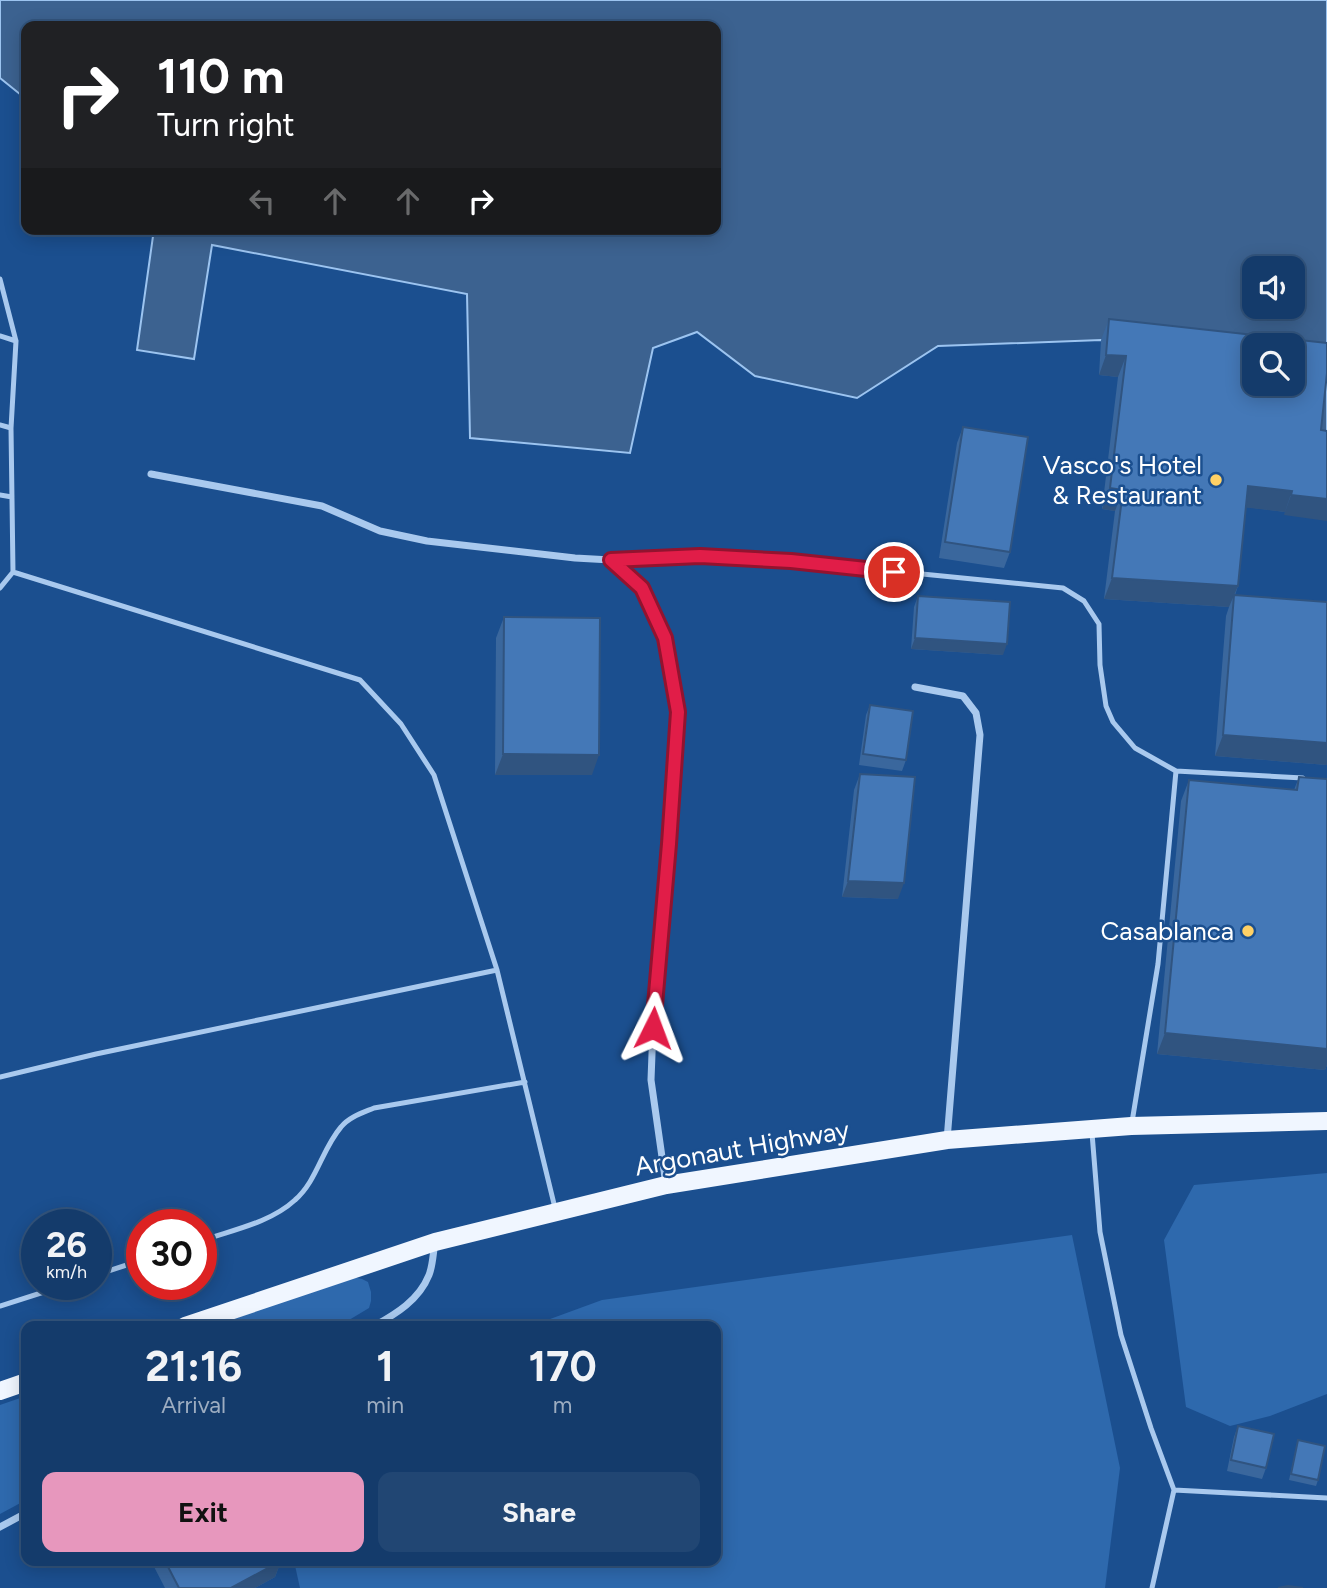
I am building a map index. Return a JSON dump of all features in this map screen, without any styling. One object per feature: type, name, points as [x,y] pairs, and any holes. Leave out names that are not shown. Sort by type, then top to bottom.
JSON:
[{"type":"main road","name":"Argonaut Highway","points":[[200,1321],[435,1242],[666,1185],[947,1140],[1131,1126],[1327,1121]]},
{"type":"main road","points":[[0,1391],[21,1384]]},
{"type":"street","points":[[151,474],[322,506],[380,531],[427,541],[611,560],[642,588],[665,638],[678,712],[654,1002],[651,1080],[666,1185]]},
{"type":"street","points":[[915,687],[963,696],[976,713],[980,735],[947,1140]]},
{"type":"street","points":[[383,1321],[415,1298],[430,1274],[435,1242]]},
{"type":"street","points":[[0,1527],[21,1516]]},
{"type":"lane","points":[[0,279],[16,341],[12,428],[13,572],[0,588]]},
{"type":"lane","points":[[0,335],[16,341]]},
{"type":"lane","points":[[0,425],[12,428]]},
{"type":"lane","points":[[0,495],[12,498]]},
{"type":"lane","points":[[611,560],[700,556],[791,561],[1063,588],[1084,601],[1099,624],[1106,706],[1113,722],[1135,748],[1176,771],[1313,779]]},
{"type":"lane","points":[[13,572],[360,680],[401,724],[434,775],[497,970],[556,1212]]},
{"type":"lane","points":[[1131,1126],[1158,964],[1176,771]]},
{"type":"lane","points":[[0,1077],[96,1054],[497,970]]},
{"type":"lane","points":[[217,1236],[280,1212],[298,1198],[342,1125],[354,1116],[374,1108],[525,1082]]},
{"type":"lane","points":[[1092,1129],[1100,1232],[1121,1335],[1174,1490],[1152,1588]]},
{"type":"lane","points":[[0,1306],[21,1299]]},
{"type":"lane","points":[[1174,1490],[1327,1498]]},
{"type":"shaded area","points":[[0,0],[1327,0],[1327,453],[1305,383],[1305,333],[1242,333],[1242,356],[1101,340],[938,346],[857,398],[755,376],[697,332],[653,348],[630,453],[470,438],[467,294],[212,245],[194,359],[137,350],[153,235],[721,235],[721,21],[21,21],[21,95],[0,78]]},
{"type":"shaded area","points":[[1327,1173],[1327,1394],[1270,1416],[1230,1426],[1186,1407],[1164,1240],[1194,1185]]},
{"type":"shaded area","points":[[1072,1235],[1120,1468],[1105,1588],[300,1588],[295,1566],[721,1566],[721,1321],[545,1321],[602,1300]]},
{"type":"shaded area","points":[[353,1277],[368,1282],[371,1292],[369,1308],[347,1321],[226,1321]]},
{"type":"shaded area","points":[[21,1398],[21,1503],[0,1514],[0,1405]]},
{"type":"building","name":"Vasco's Hotel & Restaurant","points":[[1109,319],[1242,334],[1242,396],[1305,396],[1305,341],[1327,343],[1321,430],[1327,431],[1327,499],[1291,495],[1292,491],[1248,486],[1238,586],[1112,578],[1123,490],[1110,488],[1126,356],[1106,355]]},
{"type":"building","points":[[963,427],[1028,437],[1010,552],[945,542]]},
{"type":"building","points":[[1234,595],[1327,602],[1327,743],[1223,735]]},
{"type":"building","points":[[918,596],[1010,602],[1007,644],[915,638]]},
{"type":"building","points":[[504,617],[600,618],[599,755],[503,754]]},
{"type":"building","points":[[870,705],[913,711],[906,760],[863,754]]},
{"type":"building","points":[[860,774],[915,777],[904,883],[848,881]]},
{"type":"building","name":"Casablanca","points":[[1299,777],[1327,779],[1327,1049],[1165,1033],[1189,780],[1297,790]]},
{"type":"building","points":[[1238,1426],[1274,1434],[1266,1468],[1231,1460]]},
{"type":"building","points":[[1298,1440],[1325,1446],[1318,1480],[1291,1474]]},
{"type":"building","points":[[168,1566],[272,1566],[231,1588],[179,1588]]},
{"type":"place","name":"Vasco's Hotel & Restaurant","points":[[1216,480]]},
{"type":"place","name":"Casablanca","points":[[1248,931]]},
{"type":"route","points":[[653,1028],[678,712],[665,638],[642,588],[611,560],[700,556],[791,561],[894,572]]}]
